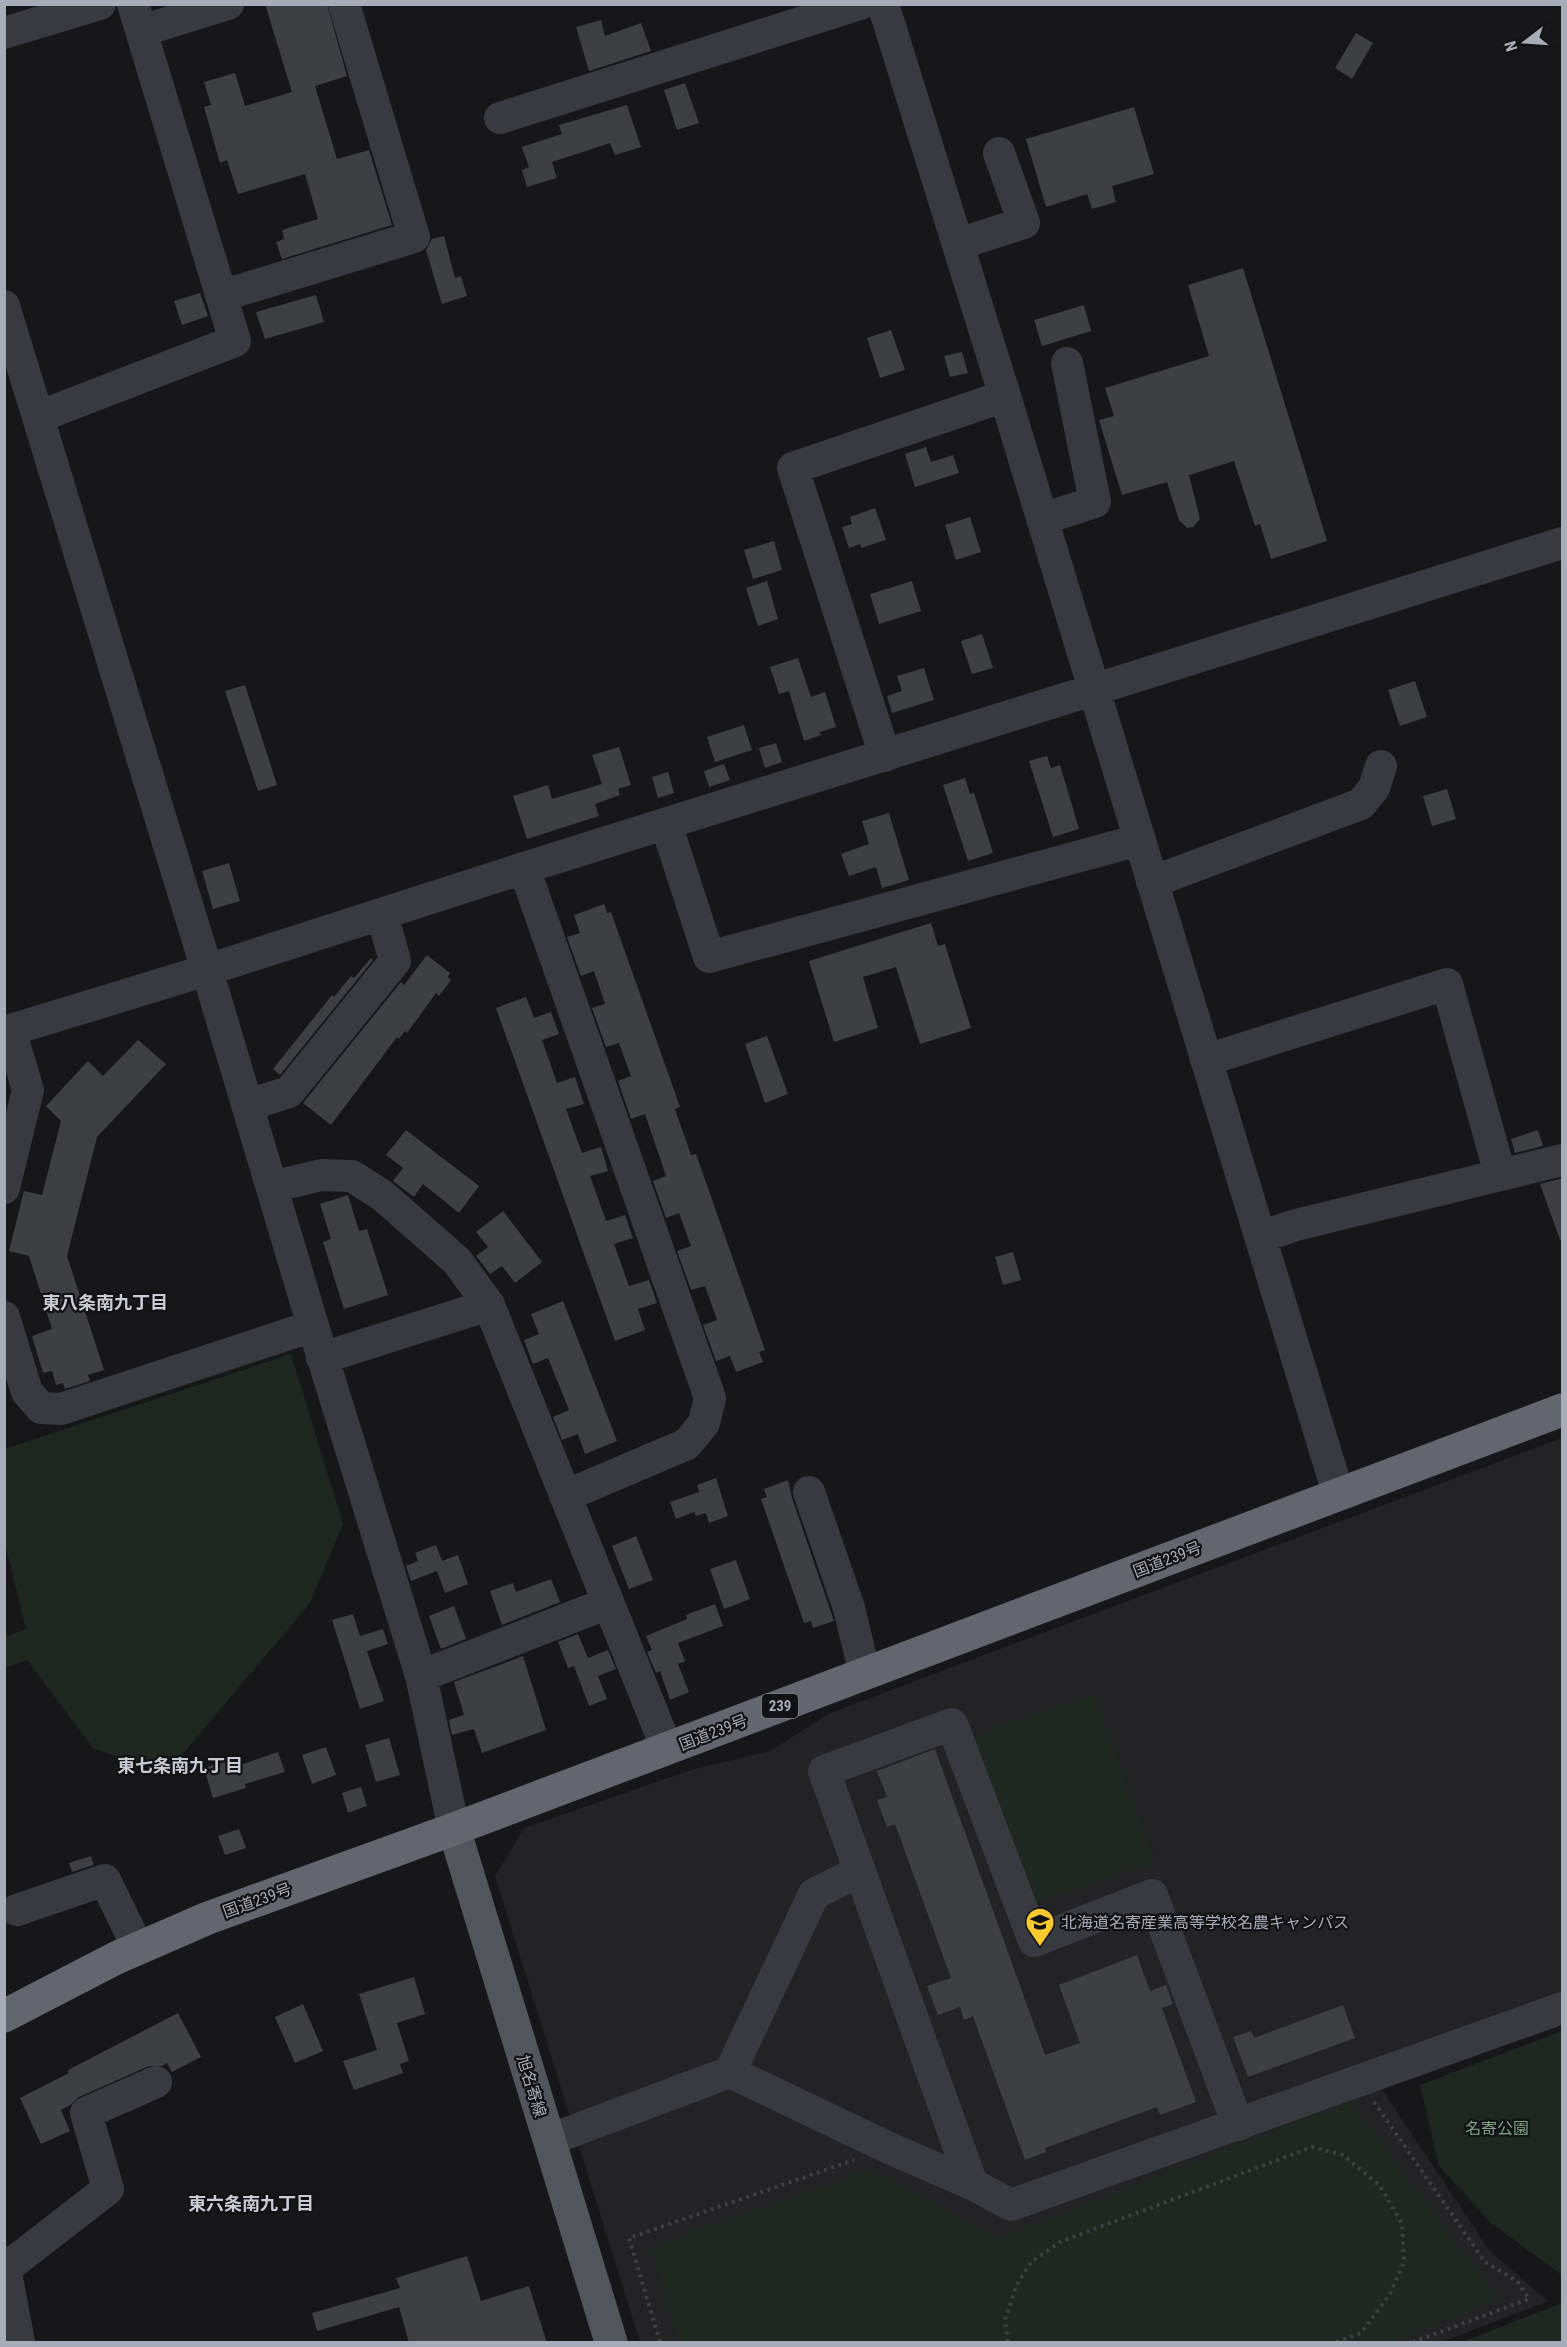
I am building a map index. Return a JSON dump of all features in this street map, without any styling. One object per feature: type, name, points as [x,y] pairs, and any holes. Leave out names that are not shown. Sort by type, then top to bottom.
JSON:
[{"type":"highway","name":"国道239号","points":[[4,2016],[138,1948],[208,1918],[454,1829],[1338,1493],[1563,1410]]},
{"type":"main road","name":"旭名寄線","points":[[454,1829],[610,2343]]},
{"type":"street","points":[[4,33],[100,4]]},
{"type":"street","points":[[38,417],[235,341],[137,18],[228,4]]},
{"type":"street","points":[[221,296],[414,237],[344,4]]},
{"type":"street","points":[[500,118],[860,4]]},
{"type":"street","points":[[883,4],[1005,396],[1338,1493]]},
{"type":"street","points":[[958,244],[1024,223],[999,153]]},
{"type":"street","points":[[4,306],[248,1105],[322,1358],[421,1676],[454,1829]]},
{"type":"street","points":[[1042,519],[1095,502],[1067,363]]},
{"type":"street","points":[[885,756],[793,468],[1005,396]]},
{"type":"street","points":[[4,1188],[28,1090],[7,1031],[1563,543]]},
{"type":"street","points":[[1152,882],[1361,804],[1374,788],[1381,766]]},
{"type":"street","points":[[666,824],[709,957],[1139,840]]},
{"type":"street","points":[[524,868],[710,1398],[704,1423],[687,1444],[565,1496]]},
{"type":"street","points":[[248,1105],[289,1092],[395,961],[382,914]]},
{"type":"street","points":[[1206,1060],[1447,984],[1500,1174]]},
{"type":"street","points":[[1260,1237],[1296,1225],[1563,1160]]},
{"type":"street","points":[[272,1187],[321,1175],[352,1176],[383,1196],[457,1261],[489,1305],[667,1749]]},
{"type":"street","points":[[322,1358],[489,1305]]},
{"type":"street","points":[[4,1317],[27,1392],[41,1408],[61,1409],[313,1326]]},
{"type":"street","points":[[809,1492],[849,1608],[865,1674]]},
{"type":"street","points":[[421,1676],[608,1603]]},
{"type":"street","points":[[972,2184],[824,1771],[952,1724],[1034,1941],[1152,1895],[1238,2125]]},
{"type":"street","points":[[549,2140],[730,2072],[814,1894],[860,1871]]},
{"type":"street","points":[[17,1910],[105,1880],[138,1948]]},
{"type":"street","points":[[730,2072],[889,2148],[972,2184],[1011,2205],[1563,2008]]},
{"type":"street","points":[[19,2343],[5,2265],[108,2189],[86,2113],[156,2082]]},
{"type":"path","points":[[1360,2082],[1485,2262],[1517,2281],[1529,2298],[1413,2343]]},
{"type":"path","points":[[1008,2343],[1005,2320],[1016,2286],[1031,2262],[1060,2242],[1312,2147],[1343,2155],[1380,2186],[1402,2224],[1404,2262],[1390,2294],[1361,2333],[1336,2343]]},
{"type":"path","points":[[660,2343],[628,2238],[889,2148]]},
{"type":"shaded area","name":"北海道名寄産業高等学校名農キャンパス","points":[[1562,1438],[1562,2020],[1381,2088],[1490,2251],[1548,2301],[1442,2342],[640,2342],[495,1876],[524,1828],[694,1769],[770,1751],[830,1713]]},
{"type":"green space","points":[[291,1354],[343,1524],[310,1603],[165,1775],[93,1748],[27,1660],[5,1668],[5,1637],[26,1629],[5,1544],[5,1449]]},
{"type":"green space","points":[[1094,1693],[1155,1861],[1034,1905],[973,1736]]},
{"type":"green space","name":"名寄公園","points":[[1562,2031],[1562,2275],[1491,2223],[1439,2166],[1420,2085]]},
{"type":"green space","points":[[1350,2101],[1499,2300],[1391,2342],[678,2342],[651,2246],[872,2169],[998,2238]]},
{"type":"green space","points":[[1562,2303],[1562,2342],[1462,2342]]},
{"type":"building","points":[[265,4],[327,4],[347,76],[315,86],[337,159],[369,150],[392,225],[282,259],[276,242],[284,239],[282,230],[318,219],[305,174],[238,194],[227,160],[220,163],[204,107],[211,105],[204,82],[235,73],[245,106],[292,92]]},
{"type":"building","points":[[601,20],[605,36],[641,23],[651,51],[589,71],[576,27]]},
{"type":"building","points":[[1356,33],[1373,43],[1352,79],[1335,68]]},
{"type":"building","points":[[685,83],[699,123],[677,130],[664,90]]},
{"type":"building","points":[[627,105],[641,147],[615,155],[610,143],[552,162],[557,178],[527,187],[522,170],[529,167],[522,147],[562,134],[559,125]]},
{"type":"building","points":[[1134,107],[1154,174],[1112,186],[1116,202],[1092,209],[1087,194],[1046,207],[1026,139]]},
{"type":"building","points":[[444,236],[455,278],[461,276],[467,296],[442,304],[426,250],[432,239]]},
{"type":"building","points":[[1243,268],[1327,541],[1271,559],[1260,524],[1255,526],[1234,461],[1189,475],[1200,519],[1193,527],[1187,528],[1179,520],[1167,482],[1122,495],[1099,420],[1114,416],[1105,388],[1209,356],[1188,285]]},
{"type":"building","points":[[200,293],[208,316],[182,325],[174,301]]},
{"type":"building","points":[[316,295],[324,322],[265,339],[256,312]]},
{"type":"building","points":[[1084,305],[1091,331],[1042,346],[1034,320]]},
{"type":"building","points":[[891,330],[905,370],[880,378],[867,338]]},
{"type":"building","points":[[962,352],[968,373],[950,377],[944,356]]},
{"type":"building","points":[[926,447],[931,462],[953,455],[959,473],[915,487],[905,454]]},
{"type":"building","points":[[875,508],[886,540],[861,548],[860,544],[849,548],[842,527],[852,524],[850,517]]},
{"type":"building","points":[[970,517],[981,552],[956,560],[945,525]]},
{"type":"building","points":[[774,541],[782,570],[753,579],[744,550]]},
{"type":"building","points":[[767,581],[778,619],[758,626],[746,588]]},
{"type":"building","points":[[912,581],[921,611],[879,624],[870,594]]},
{"type":"building","points":[[982,634],[993,668],[972,674],[961,641]]},
{"type":"building","points":[[798,658],[811,697],[825,692],[836,727],[820,732],[821,735],[804,741],[789,691],[779,694],[770,667]]},
{"type":"building","points":[[924,668],[934,700],[892,713],[887,696],[902,691],[897,676]]},
{"type":"building","points":[[1415,681],[1427,717],[1400,726],[1388,690]]},
{"type":"building","points":[[245,685],[277,785],[258,791],[225,691]]},
{"type":"building","points":[[744,725],[752,750],[715,762],[707,737]]},
{"type":"building","points":[[776,743],[782,762],[765,768],[759,748]]},
{"type":"building","points":[[619,747],[631,785],[618,789],[620,795],[595,804],[599,816],[527,839],[513,796],[548,785],[552,799],[602,784],[592,755]]},
{"type":"building","points":[[1047,756],[1051,768],[1060,765],[1079,829],[1053,837],[1029,761]]},
{"type":"building","points":[[724,764],[730,780],[709,787],[704,771]]},
{"type":"building","points":[[668,772],[674,793],[658,798],[652,777]]},
{"type":"building","points":[[965,778],[970,794],[974,793],[993,853],[968,861],[943,785]]},
{"type":"building","points":[[1447,789],[1456,819],[1432,826],[1423,796]]},
{"type":"building","points":[[889,813],[909,880],[882,888],[876,867],[849,876],[841,854],[869,844],[862,821]]},
{"type":"building","points":[[229,863],[240,901],[213,909],[202,871]]},
{"type":"building","points":[[604,904],[607,913],[611,912],[680,1107],[675,1109],[679,1121],[691,1155],[696,1154],[765,1350],[759,1352],[763,1362],[736,1372],[730,1356],[716,1361],[703,1325],[717,1320],[705,1286],[691,1290],[677,1251],[691,1246],[679,1213],[666,1218],[653,1181],[666,1176],[645,1114],[631,1119],[618,1081],[631,1076],[619,1043],[606,1047],[592,1008],[605,1004],[594,971],[581,976],[567,937],[580,933],[574,915]]},
{"type":"building","points":[[931,923],[938,946],[945,944],[971,1028],[920,1044],[896,967],[863,977],[878,1028],[834,1042],[809,961]]},
{"type":"building","points":[[427,955],[450,973],[448,977],[451,980],[439,996],[436,993],[407,1033],[405,1031],[399,1039],[397,1037],[331,1125],[303,1103],[401,982],[404,985]]},
{"type":"building","points":[[371,958],[373,960],[280,1075],[273,1069],[332,995],[334,997],[351,976],[354,978]]},
{"type":"building","points":[[526,997],[534,1018],[551,1012],[559,1034],[542,1040],[557,1083],[575,1077],[584,1104],[566,1109],[582,1153],[601,1147],[608,1171],[590,1176],[606,1221],[625,1215],[633,1238],[614,1244],[629,1286],[649,1280],[657,1303],[638,1309],[645,1330],[615,1341],[496,1008]]},
{"type":"building","points":[[767,1036],[788,1094],[765,1103],[745,1044]]},
{"type":"building","points":[[138,1040],[166,1064],[97,1137],[67,1256],[104,1370],[88,1375],[90,1381],[65,1389],[63,1383],[56,1385],[52,1371],[43,1373],[32,1336],[52,1329],[29,1256],[9,1251],[24,1191],[42,1195],[61,1121],[46,1106],[88,1061],[103,1076]]},
{"type":"building","points":[[406,1130],[479,1186],[459,1213],[423,1184],[414,1197],[393,1181],[403,1168],[386,1155]]},
{"type":"building","points":[[1538,1130],[1543,1146],[1515,1153],[1511,1139]]},
{"type":"building","points":[[1563,1178],[1563,1240],[1560,1240],[1540,1184]]},
{"type":"building","points":[[348,1195],[359,1231],[367,1229],[388,1295],[344,1309],[323,1242],[331,1239],[320,1204]]},
{"type":"building","points":[[503,1211],[542,1262],[515,1283],[502,1266],[490,1274],[476,1256],[488,1247],[476,1232]]},
{"type":"building","points":[[1013,1252],[1021,1280],[1003,1285],[995,1257]]},
{"type":"building","points":[[563,1301],[617,1441],[585,1454],[578,1434],[562,1440],[553,1417],[569,1410],[548,1358],[533,1364],[524,1340],[539,1334],[531,1314]]},
{"type":"building","points":[[716,1478],[728,1516],[709,1523],[706,1513],[696,1516],[694,1512],[676,1519],[670,1502],[699,1492],[697,1485]]},
{"type":"building","points":[[788,1480],[834,1621],[813,1628],[811,1621],[804,1623],[761,1499],[767,1497],[764,1489]]},
{"type":"building","points":[[636,1536],[653,1580],[629,1589],[612,1546]]},
{"type":"building","points":[[436,1545],[442,1561],[458,1555],[468,1584],[445,1593],[437,1571],[411,1581],[406,1566],[418,1561],[415,1553]]},
{"type":"building","points":[[736,1560],[750,1599],[724,1609],[710,1569]]},
{"type":"building","points":[[551,1579],[560,1602],[502,1625],[490,1591],[513,1583],[516,1592]]},
{"type":"building","points":[[715,1604],[723,1626],[678,1643],[685,1661],[678,1664],[689,1692],[670,1700],[660,1671],[656,1673],[647,1652],[652,1650],[646,1636],[687,1619],[686,1615]]},
{"type":"building","points":[[454,1606],[466,1639],[441,1649],[429,1616]]},
{"type":"building","points":[[353,1614],[360,1636],[383,1629],[388,1644],[367,1651],[384,1701],[360,1709],[332,1620]]},
{"type":"building","points":[[578,1634],[588,1658],[608,1650],[616,1669],[598,1676],[607,1699],[589,1706],[574,1666],[568,1668],[558,1642]]},
{"type":"building","points":[[523,1656],[546,1730],[482,1753],[474,1729],[452,1735],[449,1720],[464,1715],[454,1682]]},
{"type":"building","points":[[389,1738],[400,1775],[376,1782],[365,1745]]},
{"type":"building","points":[[326,1747],[336,1775],[312,1784],[302,1755]]},
{"type":"building","points":[[935,1749],[1045,2055],[1080,2043],[1059,1985],[1137,1955],[1150,1991],[1166,1985],[1173,2004],[1162,2008],[1196,2102],[1160,2115],[1157,2107],[1045,2148],[1046,2152],[1025,2160],[973,2016],[964,2020],[960,2007],[938,2015],[927,1986],[951,1978],[895,1824],[887,1827],[877,1800],[887,1797],[877,1771]]},
{"type":"building","points":[[278,1752],[285,1772],[245,1784],[246,1788],[213,1798],[204,1768],[237,1757],[240,1765]]},
{"type":"building","points":[[361,1787],[367,1806],[348,1813],[342,1793]]},
{"type":"building","points":[[239,1829],[246,1848],[225,1855],[218,1836]]},
{"type":"building","points":[[91,1856],[94,1865],[72,1872],[69,1863]]},
{"type":"building","points":[[414,1977],[425,2014],[397,2023],[409,2061],[400,2064],[403,2073],[354,2090],[343,2061],[377,2050],[359,1994]]},
{"type":"building","points":[[303,2004],[323,2051],[295,2063],[275,2017]]},
{"type":"building","points":[[1343,2005],[1355,2038],[1248,2077],[1233,2037],[1251,2031],[1254,2038]]},
{"type":"building","points":[[178,2013],[201,2057],[172,2072],[167,2063],[162,2066],[149,2066],[79,2097],[61,2110],[70,2131],[41,2144],[20,2098],[69,2073],[68,2070]]},
{"type":"building","points":[[467,2256],[481,2301],[529,2286],[547,2343],[409,2343],[399,2307],[317,2331],[312,2313],[400,2288],[396,2278]]},
{"type":"place","name":"北海道名寄産業高等学校名農キャンパス","points":[[1040,1948]]},
{"type":"district","name":"東八条南九丁目","points":[[105,1303]]},
{"type":"district","name":"東七条南九丁目","points":[[180,1766]]},
{"type":"district","name":"東六条南九丁目","points":[[251,2204]]}]
